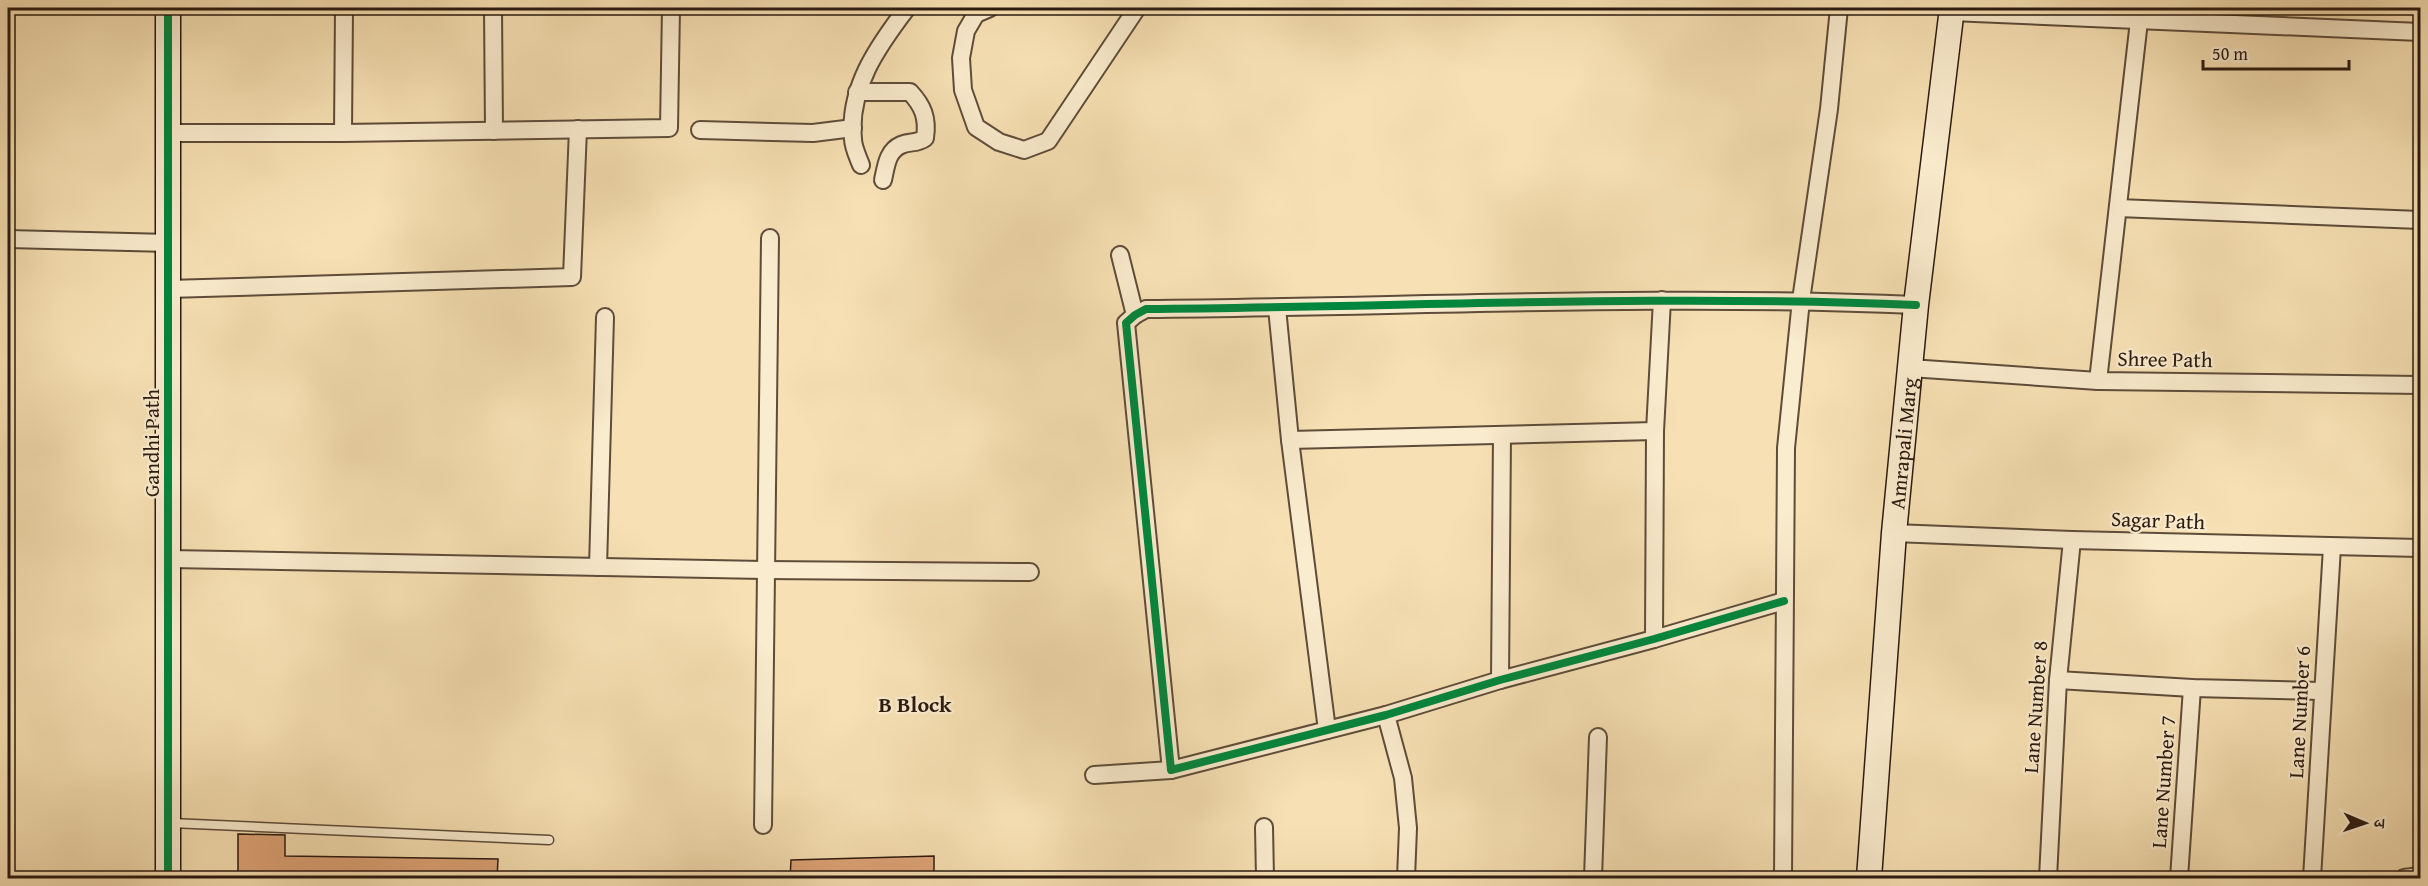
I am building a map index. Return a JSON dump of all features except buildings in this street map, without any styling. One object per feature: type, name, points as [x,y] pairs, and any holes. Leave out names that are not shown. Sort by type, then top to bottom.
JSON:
[{"type":"street","name":"Gandhi Path","points":[[168,8],[168,879]]},
{"type":"street","points":[[343,133],[344,8]]},
{"type":"street","points":[[493,8],[494,131]]},
{"type":"street","points":[[167,134],[669,128],[671,8]]},
{"type":"street","points":[[861,165],[852,140],[854,99],[879,44],[908,8]]},
{"type":"street","points":[[990,8],[976,14],[966,31],[961,58],[963,90],[976,127],[999,142],[1024,150],[1048,141],[1137,8]]},
{"type":"street","points":[[1783,879],[1786,448],[1801,300],[1829,109],[1839,8]]},
{"type":"street","points":[[1951,10],[2139,21],[2421,32]]},
{"type":"street","name":"Amrapali Marg","points":[[1869,879],[1894,533],[1916,305],[1951,10]]},
{"type":"street","points":[[2098,381],[2139,21]]},
{"type":"street","points":[[857,92],[910,92],[921,104],[927,127],[925,138],[919,143],[901,145],[888,157],[883,180]]},
{"type":"street","points":[[700,130],[813,133],[853,128]]},
{"type":"street","points":[[168,289],[572,277],[578,129]]},
{"type":"street","points":[[2118,208],[2421,220]]},
{"type":"street","points":[[763,825],[764,570],[770,238]]},
{"type":"street","points":[[8,239],[169,243]]},
{"type":"street","points":[[1120,255],[1135,315]]},
{"type":"street","points":[[1654,639],[1655,431],[1662,300]]},
{"type":"street","points":[[1171,770],[1126,323],[1135,315],[1146,309],[1662,300],[1801,300],[1916,305]]},
{"type":"street","points":[[1277,308],[1290,440],[1327,730]]},
{"type":"street","points":[[598,567],[604,317]]},
{"type":"street","name":"Shree Path","points":[[1910,368],[2098,381],[2421,385]]},
{"type":"street","points":[[1290,440],[1655,431]]},
{"type":"street","points":[[1500,680],[1502,435]]},
{"type":"street","name":"Sagar Path","points":[[1894,533],[2421,549]]},
{"type":"street","name":"Lane Number 8","points":[[2048,879],[2058,680],[2072,540]]},
{"type":"street","name":"Lane Number 6","points":[[2312,879],[2332,547]]},
{"type":"street","points":[[169,559],[764,570],[1030,572]]},
{"type":"street","points":[[1094,775],[1171,770],[1386,715],[1500,680],[1784,601]]},
{"type":"street","points":[[2058,680],[2192,688],[2323,691]]},
{"type":"street","name":"Lane Number 7","points":[[2179,879],[2192,688]]},
{"type":"street","points":[[1386,715],[1403,778],[1408,828],[1407,879]]},
{"type":"street","points":[[1593,879],[1598,737]]},
{"type":"street","points":[[1264,827],[1265,879]]},
{"type":"street","points":[[2404,879],[2421,876]]},
{"type":"lane","points":[[168,823],[549,840]]},
{"type":"cycle path","points":[[168,8],[168,878]]},
{"type":"cycle path","points":[[1784,601],[1500,680],[1386,715],[1171,770],[1126,323],[1146,309],[1628,301],[1916,305]]},
{"type":"district","name":"B Block","points":[[915,704]]}]
